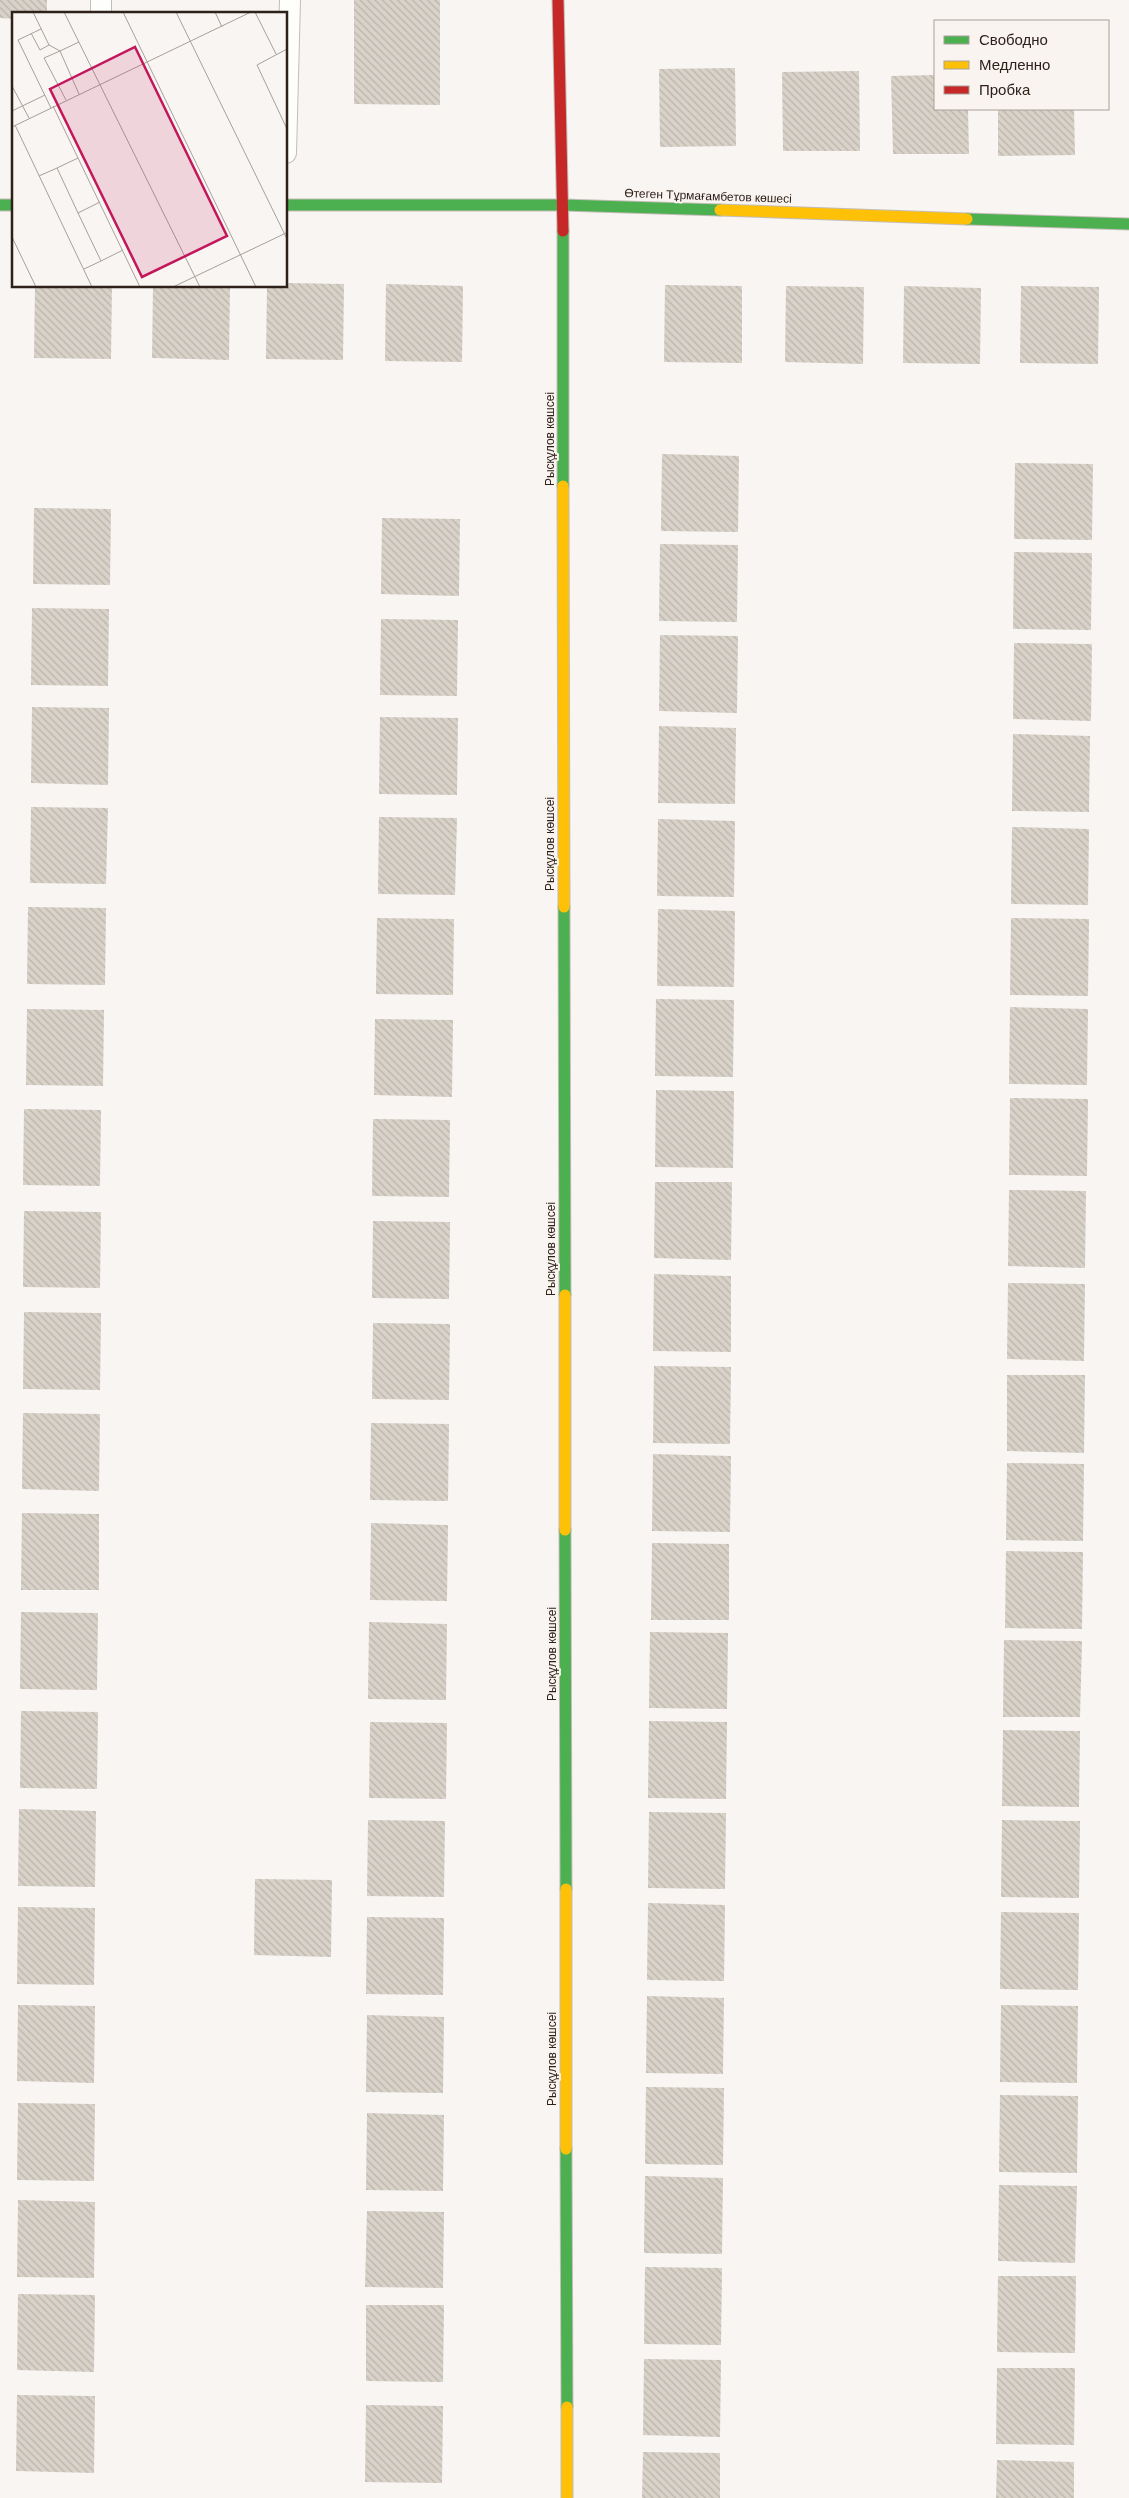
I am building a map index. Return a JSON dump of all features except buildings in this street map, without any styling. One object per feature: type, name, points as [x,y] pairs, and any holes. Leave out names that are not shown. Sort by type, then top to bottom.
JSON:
[{"type":"street","name":"Рысқұлов көшсеі","points":[[558,0],[563,205],[567,2498]]},
{"type":"street","name":"Өтеген Тұрмағамбетов көшесі","points":[[288,205],[563,205],[1129,224]]},
{"type":"lane","points":[[288,76],[290,0]]},
{"type":"traffic: fast","points":[[0,205],[12,205]]},
{"type":"traffic: fast","points":[[288,205],[563,205],[720,210]]},
{"type":"traffic: fast","points":[[967,219],[1129,224]]},
{"type":"traffic: fast","points":[[563,231],[563,486]]},
{"type":"traffic: fast","points":[[564,907],[565,1295]]},
{"type":"traffic: fast","points":[[565,1530],[566,1889]]},
{"type":"traffic: fast","points":[[566,2149],[567,2407]]},
{"type":"traffic: slow","points":[[720,210],[967,219]]},
{"type":"traffic: slow","points":[[563,486],[564,907]]},
{"type":"traffic: slow","points":[[565,1295],[565,1530]]},
{"type":"traffic: slow","points":[[566,1889],[566,2149]]},
{"type":"traffic: slow","points":[[567,2407],[567,2498]]},
{"type":"traffic: jam","points":[[558,0],[563,231]]}]
